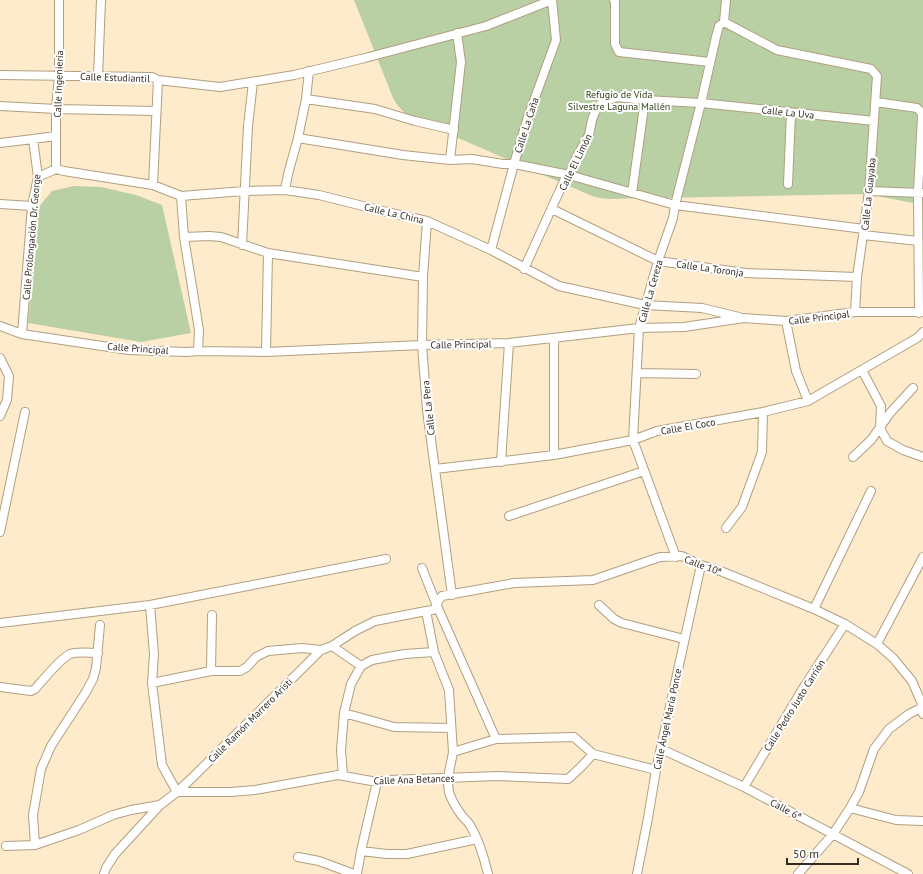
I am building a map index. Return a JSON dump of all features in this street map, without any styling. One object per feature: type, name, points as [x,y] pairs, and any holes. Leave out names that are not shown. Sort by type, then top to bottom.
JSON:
[{"type":"street","name":"Calle Ingeniería","points":[[56,169],[56,109],[59,76],[59,0]]},
{"type":"street","points":[[98,76],[100,0]]},
{"type":"street","name":"Calle Estudiantil","points":[[0,75],[152,77],[158,80],[220,87],[309,71],[365,58],[486,26],[552,0]]},
{"type":"street","name":"Calle La Caña","points":[[491,250],[528,118],[556,40],[552,0]]},
{"type":"street","points":[[614,0],[616,2],[615,44],[619,52],[710,62]]},
{"type":"street","name":"Calle La Cereza","points":[[676,557],[633,440],[639,328],[658,260],[673,218],[710,62],[722,24],[726,0]]},
{"type":"street","name":"Calle La Guayaba","points":[[722,24],[776,50],[870,70],[877,76],[869,191],[857,277],[855,312]]},
{"type":"street","points":[[450,160],[462,62],[457,33]]},
{"type":"street","points":[[286,190],[288,174],[298,138],[306,99],[309,71]]},
{"type":"street","points":[[153,185],[158,80]]},
{"type":"street","points":[[242,245],[248,126],[253,82]]},
{"type":"street","name":"Calle El Limón","points":[[524,269],[564,181],[589,135],[595,112],[601,103],[617,97],[701,103]]},
{"type":"street","points":[[306,99],[375,109],[415,121],[454,130]]},
{"type":"street","points":[[632,193],[645,100]]},
{"type":"street","points":[[876,102],[917,108],[921,112],[922,116],[921,193],[918,240],[921,312]]},
{"type":"street","name":"Calle La Uva","points":[[701,103],[874,121]]},
{"type":"street","points":[[0,106],[56,109],[156,111]]},
{"type":"street","points":[[788,184],[791,113]]},
{"type":"street","points":[[0,143],[56,136]]},
{"type":"street","points":[[298,138],[403,155],[450,160],[472,159],[503,164],[514,164],[568,176],[675,205],[918,240]]},
{"type":"street","name":"Calle Prolongación Dr. George","points":[[22,334],[32,206],[38,176],[33,140]]},
{"type":"street","points":[[38,176],[56,169]]},
{"type":"street","name":"Calle La China","points":[[56,169],[153,185],[181,196],[244,191],[286,190],[318,194],[427,221],[491,250],[558,286],[645,305],[702,308],[744,318]]},
{"type":"street","points":[[869,191],[921,193]]},
{"type":"street","points":[[181,196],[184,237],[199,330],[198,351]]},
{"type":"street","points":[[0,204],[32,206]]},
{"type":"street","name":"Calle La Toronja","points":[[552,210],[658,260],[746,273],[857,277]]},
{"type":"street","name":"Calle La Pera","points":[[427,221],[423,277],[422,345],[427,410],[452,595]]},
{"type":"street","points":[[184,237],[221,237],[268,253],[423,277]]},
{"type":"street","points":[[266,352],[268,253]]},
{"type":"street","name":"Calle Principal","points":[[0,326],[22,334],[129,350],[266,352],[422,345],[510,343],[639,328],[684,327],[744,318],[786,321],[855,312],[921,312]]},
{"type":"street","points":[[786,321],[796,371],[808,401]]},
{"type":"street","name":"Calle El Coco","points":[[435,469],[554,456],[633,440],[657,431],[763,412],[808,401],[917,338],[923,332]]},
{"type":"street","points":[[554,338],[554,456]]},
{"type":"street","points":[[502,462],[510,343]]},
{"type":"street","points":[[0,358],[9,376],[7,400],[0,416]]},
{"type":"street","points":[[862,370],[881,406],[880,428],[887,441],[903,450],[923,457]]},
{"type":"street","points":[[637,373],[696,374]]},
{"type":"street","points":[[853,457],[872,440],[890,413],[913,388]]},
{"type":"street","points":[[0,532],[24,412]]},
{"type":"street","points":[[726,528],[742,507],[762,452],[763,412]]},
{"type":"street","points":[[509,516],[644,471]]},
{"type":"street","points":[[814,609],[871,492]]},
{"type":"street","name":"Calle 10ª","points":[[437,606],[438,601],[442,596],[514,583],[593,580],[660,557],[682,556],[701,565],[723,572],[814,609],[845,624],[877,644],[893,658],[912,681],[922,707]]},
{"type":"street","points":[[877,644],[923,557]]},
{"type":"street","points":[[0,623],[150,605],[386,559]]},
{"type":"street","name":"Calle Ángel María Ponce","points":[[637,874],[656,770],[701,565]]},
{"type":"street","points":[[422,568],[437,606],[496,739]]},
{"type":"street","points":[[150,605],[154,654],[152,682],[162,765],[177,792]]},
{"type":"street","points":[[599,605],[614,619],[622,623],[684,639]]},
{"type":"street","name":"Calle Ramón Marrero Aristi","points":[[104,874],[115,854],[160,805],[177,792],[321,650],[332,646],[355,631],[375,621],[433,610],[437,606]]},
{"type":"street","points":[[426,611],[434,652],[449,690],[453,752],[448,778],[449,791],[454,803],[461,815],[469,823],[477,839],[488,874]]},
{"type":"street","points":[[211,671],[212,615]]},
{"type":"street","name":"Calle Pedro Justo Carrión","points":[[744,787],[802,690],[845,624]]},
{"type":"street","points":[[35,846],[33,815],[41,769],[51,746],[93,679],[98,653],[100,625]]},
{"type":"street","points":[[332,646],[361,666]]},
{"type":"street","points":[[152,682],[211,671],[240,671],[247,667],[256,657],[268,651],[302,648],[321,650]]},
{"type":"street","points":[[343,775],[341,750],[344,713],[351,684],[361,666],[372,660],[405,654],[434,652]]},
{"type":"street","points":[[0,687],[31,691],[63,658],[69,654],[98,653]]},
{"type":"street","points":[[798,874],[833,834],[850,808],[859,792],[874,749],[889,729],[909,714],[922,707]]},
{"type":"street","points":[[344,713],[394,727],[452,728]]},
{"type":"street","points":[[453,752],[496,739],[574,738],[594,754],[656,770]]},
{"type":"street","name":"Calle 6ª","points":[[661,749],[744,787],[908,874]]},
{"type":"street","name":"Calle Ana Betances","points":[[177,792],[237,792],[338,775],[378,782],[389,780],[498,776],[568,779],[594,754]]},
{"type":"street","points":[[298,857],[319,861],[355,874],[378,782]]},
{"type":"street","points":[[6,846],[35,846],[79,830],[113,815],[160,805]]},
{"type":"street","points":[[850,808],[896,820],[923,821]]},
{"type":"street","points":[[361,851],[387,854],[407,854],[477,839]]},
{"type":"green space","name":"Refugio de Vida Silvestre Laguna Mallén","points":[[354,0],[923,0],[923,205],[867,194],[608,199],[592,196],[414,119],[404,113],[393,98]]},
{"type":"green space","points":[[74,186],[101,187],[136,195],[162,205],[191,333],[141,342],[28,323],[38,208],[52,191]]}]
